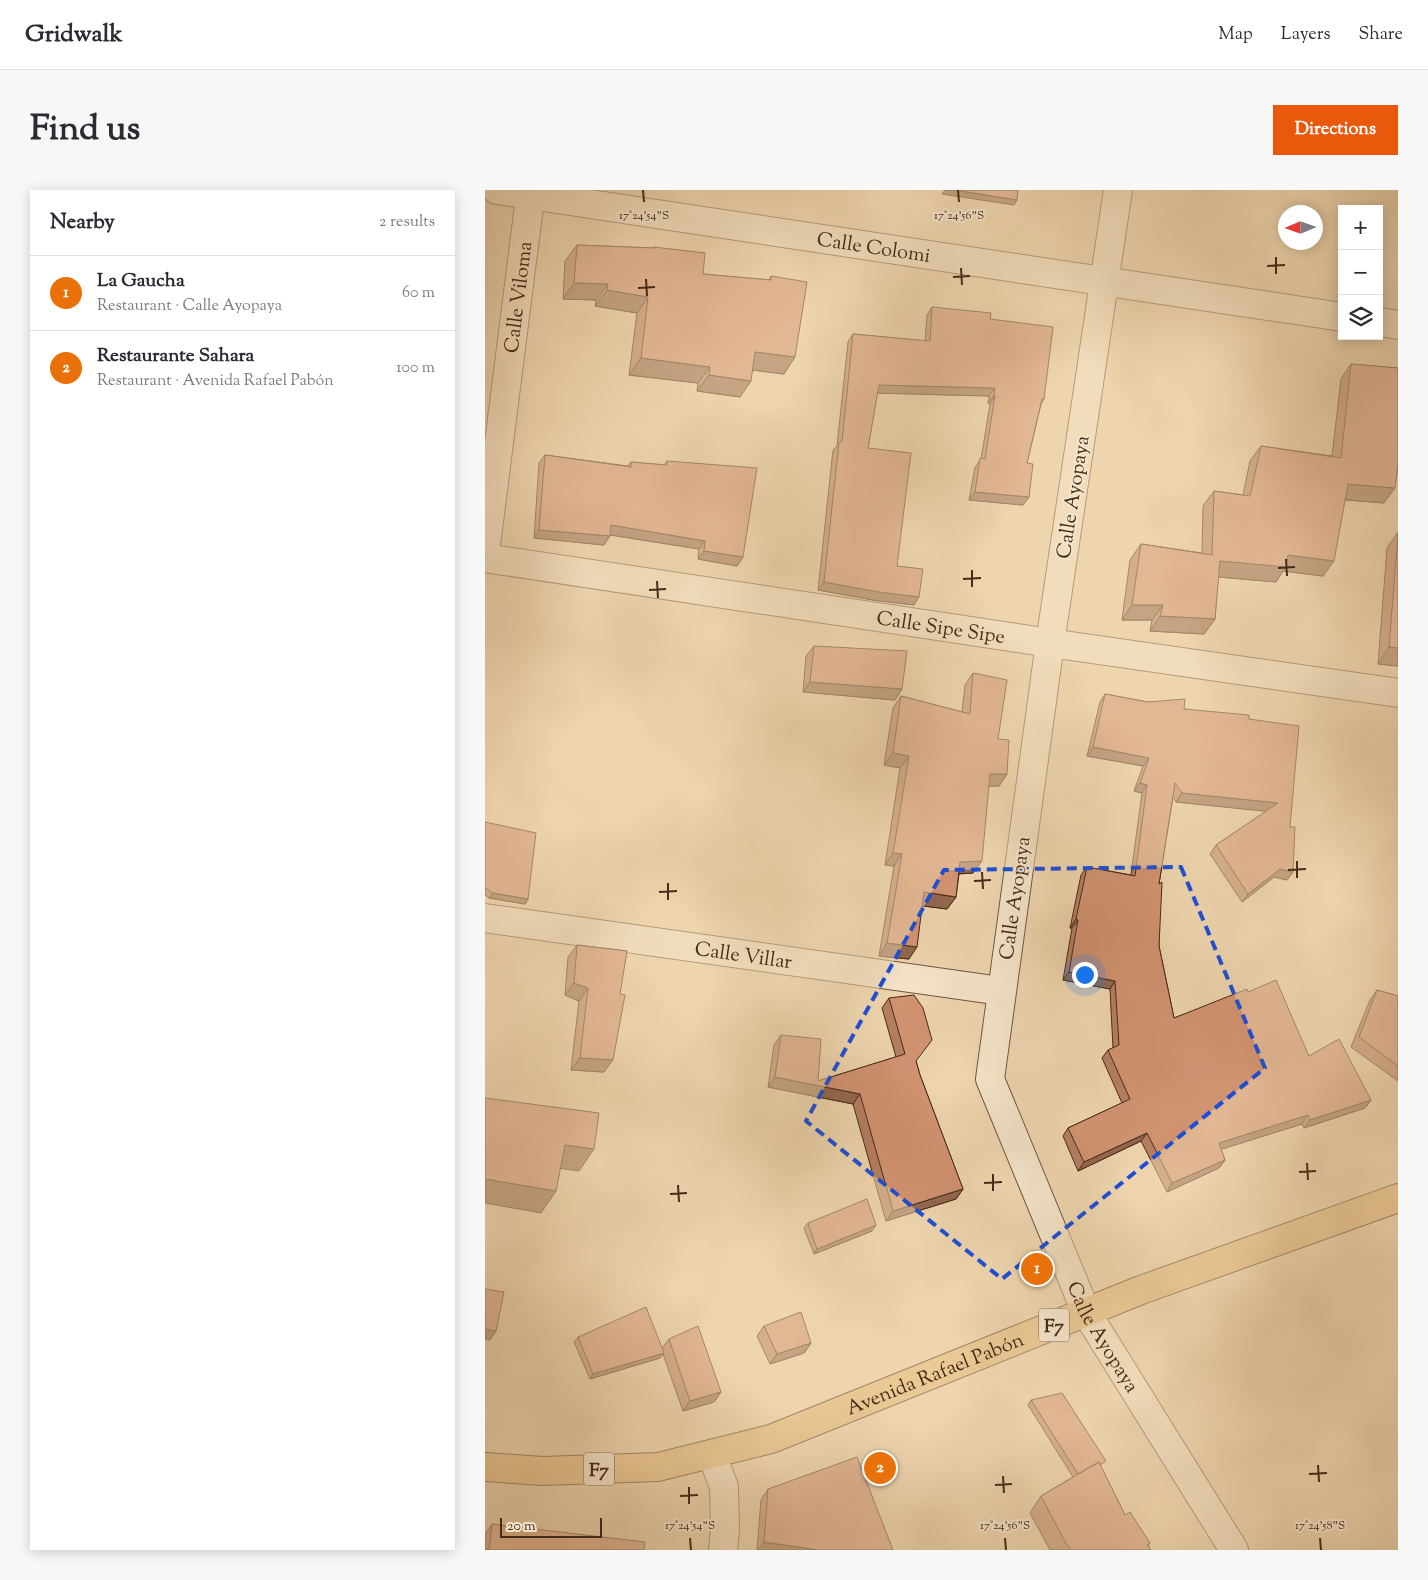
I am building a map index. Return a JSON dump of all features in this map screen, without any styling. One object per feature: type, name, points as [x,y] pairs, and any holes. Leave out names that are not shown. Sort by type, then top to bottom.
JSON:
[{"type":"highway","name":"Avenida Rafael Pabón","points":[[485,1467],[542,1471],[658,1467],[771,1439],[1141,1290],[1398,1198]]},
{"type":"street","name":"Calle Colomi","points":[[497,190],[531,193],[1338,316]]},
{"type":"street","name":"Calle Ayopaya","points":[[1118,190],[1050,643],[990,1079],[1086,1312],[1234,1550]]},
{"type":"street","name":"Calle Viloma","points":[[485,553],[531,193]]},
{"type":"street","points":[[1383,323],[1398,325]]},
{"type":"street","name":"Calle Sipe Sipe","points":[[485,558],[1398,693]]},
{"type":"street","name":"Calle Villar","points":[[485,918],[1001,991]]},
{"type":"street","points":[[712,1455],[724,1487],[725,1530],[723,1550]]},
{"type":"highlighted area","points":[[1181,867],[1265,1068],[1002,1279],[806,1121],[944,870]]},
{"type":"building","points":[[955,190],[1018,190],[1017,200]]},
{"type":"building","points":[[577,245],[654,247],[705,253],[703,274],[771,280],[771,276],[807,282],[795,357],[755,352],[751,381],[709,375],[710,367],[641,358],[648,297],[607,290],[608,284],[574,283]]},
{"type":"building","points":[[932,307],[991,313],[990,319],[1053,327],[1044,399],[1042,399],[1027,463],[1033,464],[1029,497],[975,492],[980,458],[985,459],[995,388],[879,385],[868,448],[911,453],[897,566],[923,569],[919,597],[824,582],[839,442],[842,442],[853,334],[930,341]]},
{"type":"building","points":[[1351,364],[1398,368],[1398,463],[1395,488],[1348,484],[1334,561],[1288,555],[1286,567],[1220,561],[1215,619],[1160,616],[1163,605],[1132,605],[1141,544],[1212,555],[1214,491],[1250,496],[1261,446],[1341,458]]},
{"type":"building","points":[[545,455],[631,467],[631,462],[667,465],[667,461],[757,468],[743,557],[704,551],[705,541],[611,525],[610,536],[539,530]]},
{"type":"building","points":[[1398,535],[1398,648],[1389,647]]},
{"type":"building","points":[[814,646],[907,651],[902,689],[810,682]]},
{"type":"building","points":[[973,673],[1007,680],[998,739],[1009,740],[1007,774],[990,774],[982,861],[960,862],[956,897],[924,892],[917,947],[887,943],[902,854],[893,853],[909,756],[893,753],[901,696],[970,714]]},
{"type":"building","points":[[1105,694],[1148,702],[1185,699],[1184,709],[1249,715],[1249,719],[1299,726],[1290,827],[1295,827],[1293,872],[1280,869],[1248,894],[1216,845],[1278,803],[1182,793],[1175,783],[1159,884],[1162,882],[1159,946],[1174,1018],[1247,989],[1248,992],[1276,980],[1309,1056],[1339,1039],[1371,1100],[1310,1120],[1308,1115],[1219,1143],[1225,1160],[1172,1183],[1147,1133],[1084,1162],[1068,1128],[1130,1099],[1108,1050],[1119,1045],[1115,981],[1069,972],[1078,920],[1076,919],[1087,867],[1135,876],[1147,785],[1140,783],[1149,758],[1093,747]]},
{"type":"building","points":[[485,822],[536,833],[528,899],[493,893],[485,888]]},
{"type":"building","points":[[577,945],[627,951],[620,994],[625,995],[613,1060],[580,1058],[588,988],[574,983]]},
{"type":"building","points":[[1377,990],[1398,996],[1398,1066],[1359,1037]]},
{"type":"building","points":[[914,995],[923,1008],[932,1040],[916,1061],[963,1189],[893,1211],[860,1094],[775,1077],[781,1035],[821,1039],[818,1081],[905,1054],[889,998]]},
{"type":"building","points":[[485,1098],[599,1113],[594,1149],[565,1145],[556,1191],[485,1179]]},
{"type":"building","points":[[867,1199],[876,1225],[817,1249],[808,1223]]},
{"type":"building","points":[[485,1289],[504,1292],[496,1331],[485,1329]]},
{"type":"building","points":[[646,1307],[664,1353],[593,1374],[578,1337]]},
{"type":"building","points":[[801,1312],[811,1343],[777,1354],[764,1326]]},
{"type":"building","points":[[698,1326],[721,1392],[690,1401],[669,1339]]},
{"type":"building","points":[[1062,1393],[1106,1461],[1100,1465],[1099,1462],[1078,1474],[1031,1400]]},
{"type":"building","points":[[857,1457],[893,1550],[818,1550],[764,1542],[768,1489]]},
{"type":"building","points":[[1099,1462],[1125,1515],[1130,1512],[1150,1543],[1147,1545],[1151,1550],[1071,1550],[1065,1542],[1041,1496]]},
{"type":"building","points":[[492,1524],[645,1542],[644,1550],[489,1550]]},
{"type":"place","name":"La Gaucha","points":[[1037,1269]]},
{"type":"place","name":"Restaurante Sahara","points":[[880,1468]]}]
